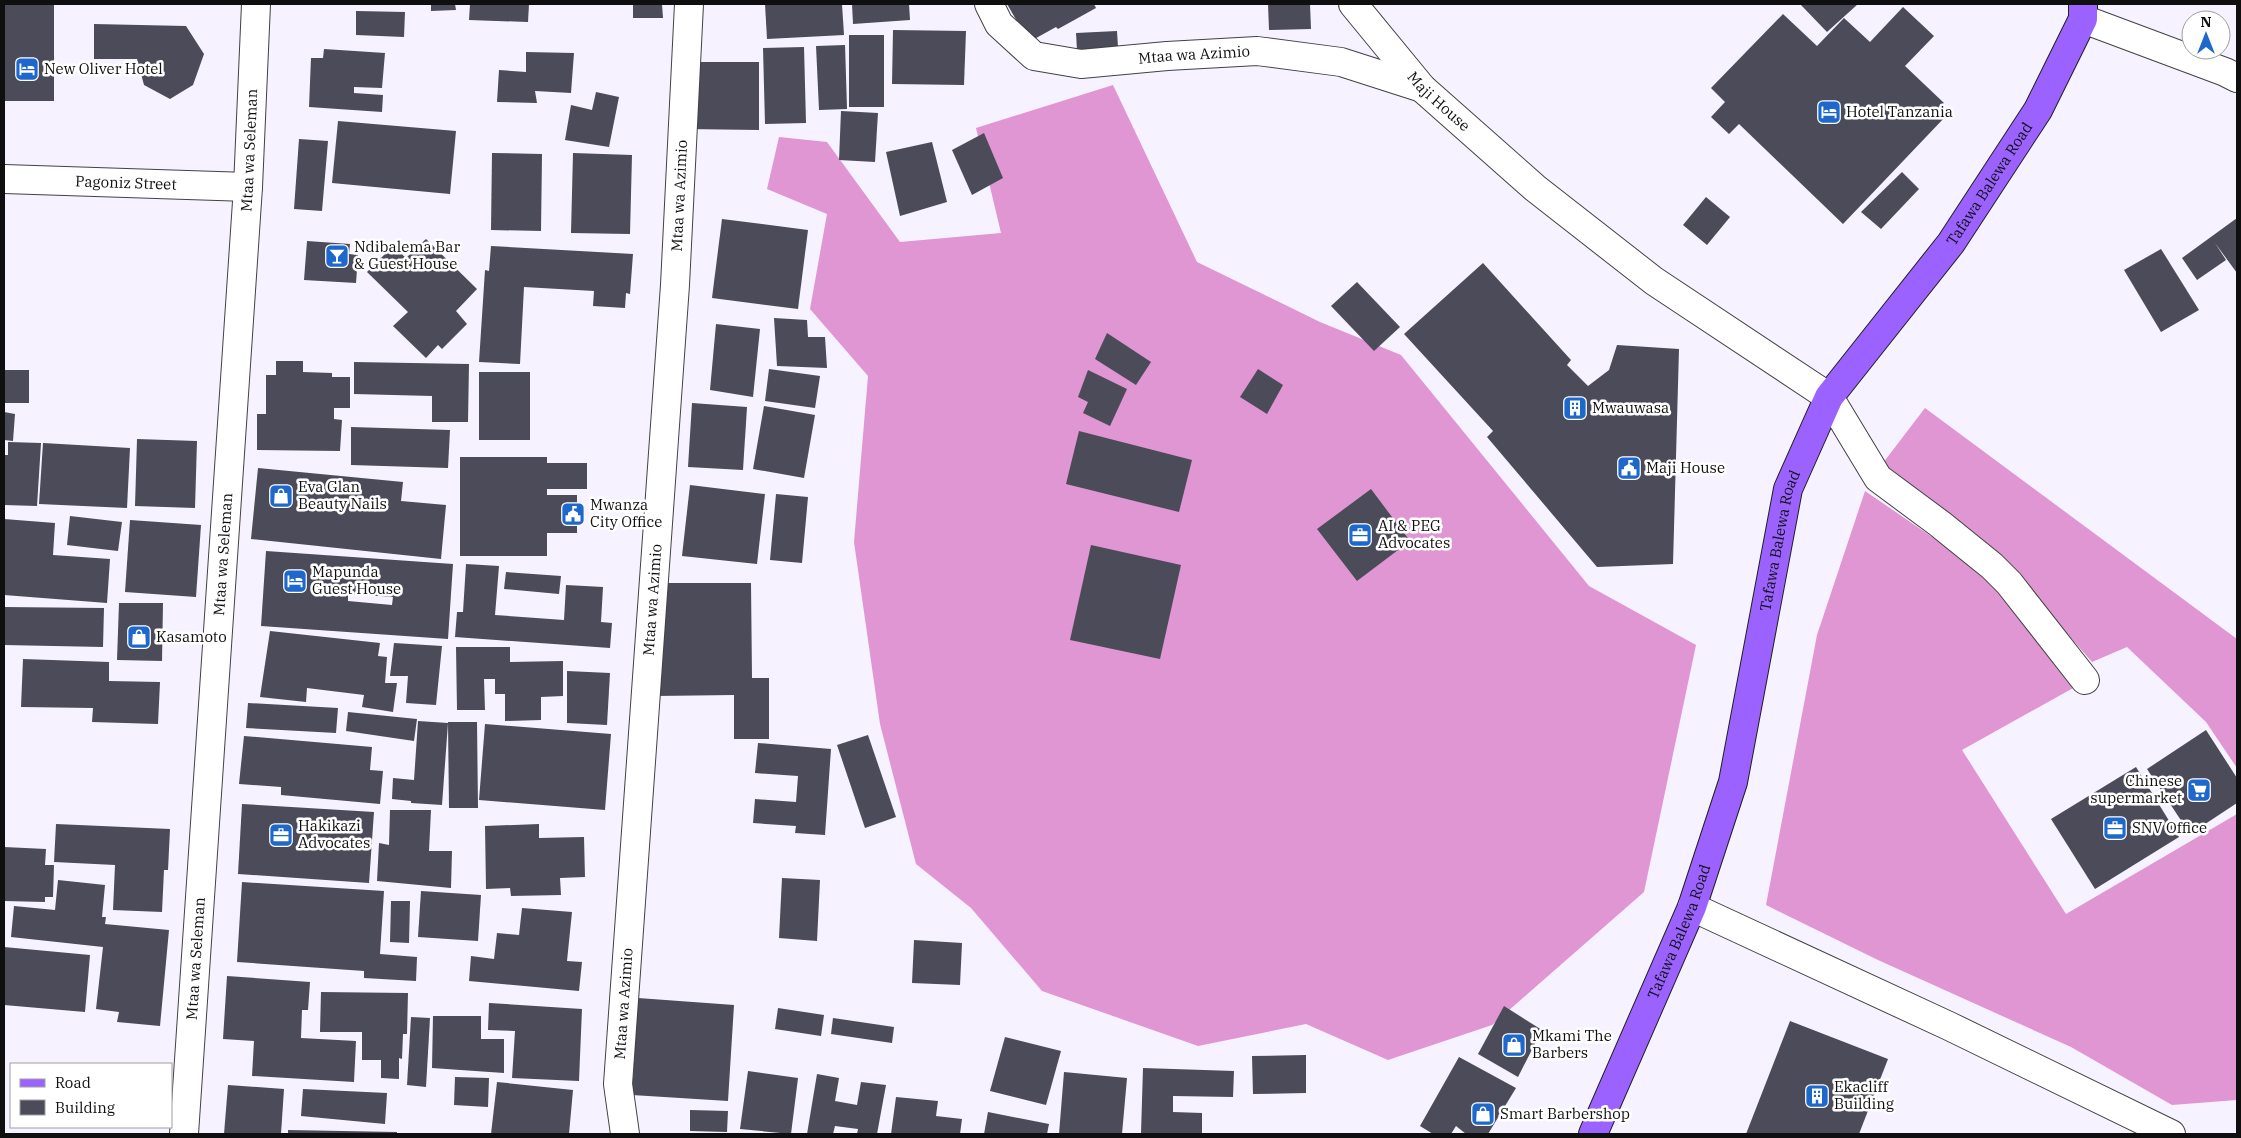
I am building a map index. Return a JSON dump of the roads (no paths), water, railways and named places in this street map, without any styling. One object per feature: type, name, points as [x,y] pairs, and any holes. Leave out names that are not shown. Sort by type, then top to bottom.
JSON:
[{"type":"main road","name":"Tafawa Balewa Road","points":[[1593,1134],[1692,907],[1733,782],[1788,489],[1829,397],[1951,243],[2038,110],[2083,11]]},
{"type":"street","name":"Mtaa wa Seleman","points":[[184,1134],[248,187],[256,4]]},
{"type":"street","name":"Mtaa wa Azimio","points":[[625,1134],[618,1084],[675,285],[689,4]]},
{"type":"street","name":"Mtaa wa Azimio","points":[[989,4],[1000,24],[1034,56],[1081,64],[1167,56],[1257,51],[1341,62],[1422,88]]},
{"type":"street","name":"Maji House","points":[[1353,4],[1422,88],[1535,188],[1654,281],[1829,397]]},
{"type":"street","points":[[2083,11],[2237,78]]},
{"type":"street","name":"Pagoniz Street","points":[[4,179],[248,187]]},
{"type":"street","points":[[1829,397],[1878,478],[1992,566],[2009,583],[2085,680]]},
{"type":"street","points":[[1692,907],[1949,1026],[2171,1134]]},
{"type":"place","name":"New Oliver Hotel","points":[[27,69]]},
{"type":"place","name":"Hotel Tanzania","points":[[1829,112]]},
{"type":"place","name":"Ndibalema Bar & Guest House","points":[[337,256]]},
{"type":"place","name":"Mwauwasa","points":[[1575,408]]},
{"type":"place","name":"Maji House","points":[[1629,468]]},
{"type":"place","name":"Eva Glan Beauty Nails","points":[[281,496]]},
{"type":"place","name":"Mwanza City Office","points":[[573,514]]},
{"type":"place","name":"AI & PEG Advocates","points":[[1360,535]]},
{"type":"place","name":"Mapunda Guest House","points":[[295,581]]},
{"type":"place","name":"Kasamoto","points":[[139,637]]},
{"type":"place","name":"Chinese supermarket","points":[[2199,790]]},
{"type":"place","name":"SNV Office","points":[[2115,828]]},
{"type":"place","name":"Hakikazi Advocates","points":[[281,835]]},
{"type":"place","name":"Mkami The Barbers","points":[[1514,1045]]},
{"type":"place","name":"Ekacliff Building","points":[[1817,1096]]},
{"type":"place","name":"Smart Barbershop","points":[[1483,1114]]}]
